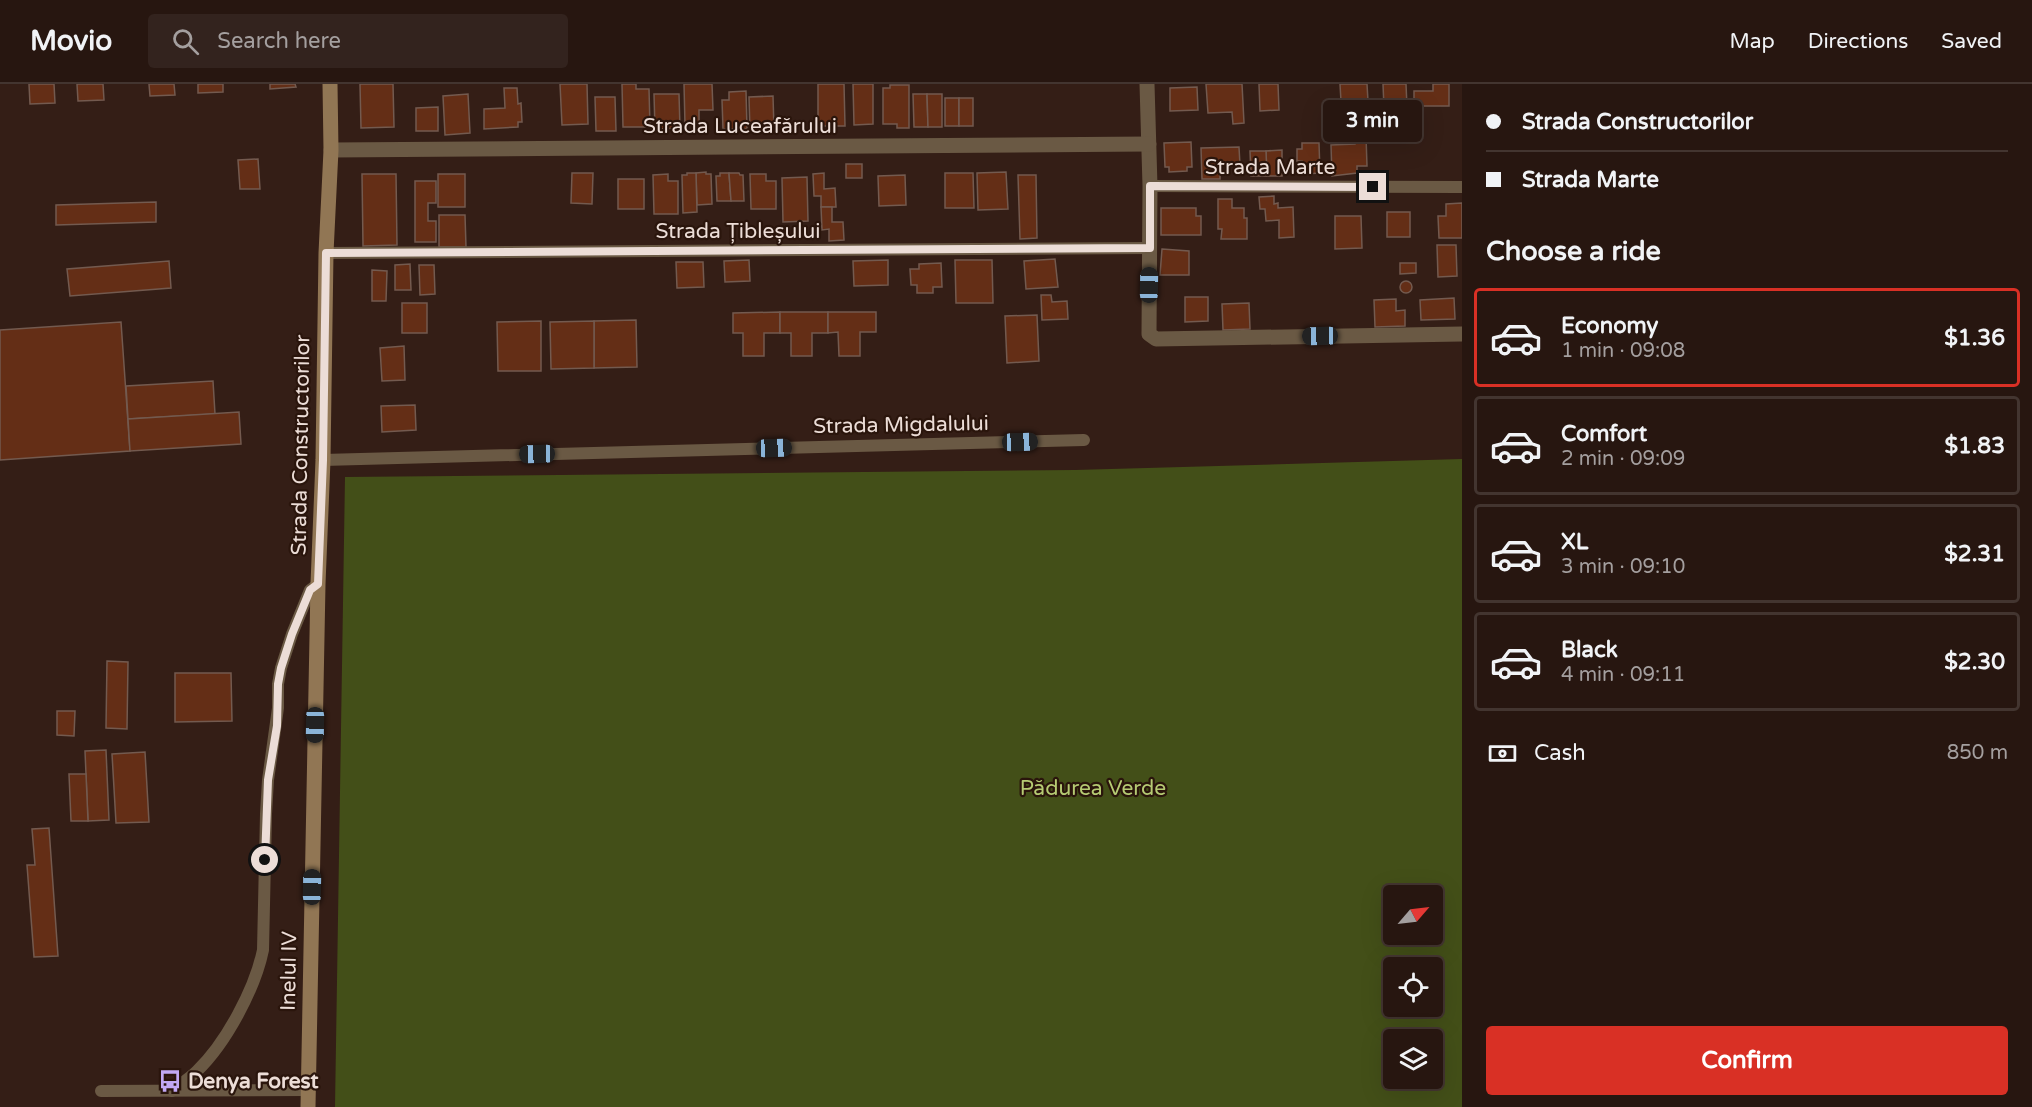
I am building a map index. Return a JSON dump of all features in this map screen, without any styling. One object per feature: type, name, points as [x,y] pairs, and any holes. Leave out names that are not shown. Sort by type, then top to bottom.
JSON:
[{"type":"main road","name":"Strada Constructorilor","points":[[318,584],[323,460],[326,253],[331,150],[330,84]]},
{"type":"main road","name":"Inelul IV","points":[[308,1107],[318,584]]},
{"type":"street","points":[[1147,84],[1150,186],[1149,334],[1156,339],[1462,334]]},
{"type":"street","name":"Strada Luceafărului","points":[[331,150],[1149,144]]},
{"type":"street","name":"Strada Marte","points":[[1150,186],[1462,187]]},
{"type":"street","name":"Strada Țibleșului","points":[[326,253],[1150,248]]},
{"type":"street","name":"Strada Migdalului","points":[[323,460],[1084,440]]},
{"type":"street","name":"Strada Constructorilor","points":[[172,1091],[197,1071],[221,1040],[252,989],[259,969],[263,950],[268,780],[277,726],[278,684],[292,634],[310,590],[318,584]]},
{"type":"street","points":[[101,1091],[308,1090]]},
{"type":"green space","name":"Pădurea Verde","points":[[1462,459],[1462,1107],[335,1107],[345,477],[1075,470]]},
{"type":"building","points":[[29,84],[54,84],[55,103],[30,104]]},
{"type":"building","points":[[77,84],[103,84],[104,100],[78,101]]},
{"type":"building","points":[[149,84],[174,84],[175,95],[150,96]]},
{"type":"building","points":[[198,84],[223,84],[223,92],[198,93]]},
{"type":"building","points":[[270,84],[295,84],[296,87],[270,89]]},
{"type":"building","points":[[360,84],[393,84],[394,127],[361,128]]},
{"type":"building","points":[[560,84],[587,84],[588,124],[562,125]]},
{"type":"building","points":[[622,84],[636,84],[636,89],[649,89],[650,127],[623,127]]},
{"type":"building","points":[[684,84],[712,84],[713,110],[699,110],[699,125],[685,125]]},
{"type":"building","points":[[818,84],[844,84],[845,126],[818,126]]},
{"type":"building","points":[[853,84],[873,84],[873,124],[854,125]]},
{"type":"building","points":[[1206,84],[1242,84],[1244,123],[1233,124],[1232,112],[1208,113]]},
{"type":"building","points":[[1259,84],[1278,84],[1279,110],[1260,111]]},
{"type":"building","points":[[1340,84],[1367,84],[1369,118],[1342,119]]},
{"type":"building","points":[[1383,84],[1406,84],[1407,107],[1384,108]]},
{"type":"building","points":[[1433,84],[1449,84],[1449,106],[1414,106],[1414,91],[1433,91]]},
{"type":"building","points":[[890,85],[909,85],[909,128],[897,128],[897,124],[883,124],[883,88],[890,88]]},
{"type":"building","points":[[1197,87],[1198,110],[1170,111],[1170,88]]},
{"type":"building","points":[[504,88],[517,88],[522,122],[518,122],[518,127],[484,129],[484,109],[505,108]]},
{"type":"building","points":[[746,91],[747,129],[723,129],[722,100],[729,100],[729,92]]},
{"type":"building","points":[[468,94],[470,133],[445,135],[443,96]]},
{"type":"building","points":[[654,94],[679,94],[680,128],[655,129]]},
{"type":"building","points":[[913,94],[927,94],[928,127],[914,127]]},
{"type":"building","points":[[927,94],[942,94],[942,127],[928,127]]},
{"type":"building","points":[[773,96],[774,129],[750,130],[749,97]]},
{"type":"building","points":[[595,97],[615,97],[616,131],[596,131]]},
{"type":"building","points":[[945,98],[959,98],[959,126],[945,126]]},
{"type":"building","points":[[959,98],[973,98],[973,126],[959,126]]},
{"type":"building","points":[[438,107],[438,131],[416,131],[416,108]]},
{"type":"building","points":[[1366,136],[1367,166],[1357,166],[1357,173],[1332,176],[1331,145],[1355,144],[1355,137]]},
{"type":"building","points":[[1191,142],[1192,167],[1187,167],[1187,171],[1169,172],[1169,167],[1165,167],[1164,143]]},
{"type":"building","points":[[1302,143],[1319,143],[1320,173],[1302,174],[1302,161],[1297,161],[1297,149],[1302,149]]},
{"type":"building","points":[[1239,147],[1240,165],[1220,165],[1220,179],[1202,179],[1201,148]]},
{"type":"building","points":[[1282,150],[1282,176],[1267,176],[1266,151]]},
{"type":"building","points":[[1250,151],[1266,151],[1267,176],[1251,176]]},
{"type":"building","points":[[258,159],[260,189],[240,189],[238,160]]},
{"type":"building","points":[[846,164],[862,164],[862,178],[846,178]]},
{"type":"building","points":[[706,172],[706,174],[711,174],[712,204],[697,205],[696,173]]},
{"type":"building","points":[[1006,172],[1008,209],[978,210],[977,173]]},
{"type":"building","points":[[572,173],[593,173],[592,204],[571,203]]},
{"type":"building","points":[[687,173],[696,173],[697,212],[683,213],[682,175],[687,175]]},
{"type":"building","points":[[720,173],[729,173],[731,201],[717,201],[716,176],[720,176]]},
{"type":"building","points":[[729,173],[743,175],[744,201],[731,201]]},
{"type":"building","points":[[824,173],[824,189],[835,188],[836,207],[821,207],[821,196],[814,196],[813,174]]},
{"type":"building","points":[[945,173],[973,173],[974,208],[945,208]]},
{"type":"building","points":[[362,174],[396,174],[397,245],[363,246]]},
{"type":"building","points":[[438,174],[465,174],[465,207],[438,207]]},
{"type":"building","points":[[668,174],[668,181],[678,181],[678,214],[654,214],[653,175]]},
{"type":"building","points":[[750,174],[766,174],[766,181],[776,181],[776,209],[751,209]]},
{"type":"building","points":[[905,175],[906,205],[879,206],[878,176]]},
{"type":"building","points":[[1018,175],[1036,175],[1037,238],[1020,239]]},
{"type":"building","points":[[807,177],[808,221],[783,222],[782,178]]},
{"type":"building","points":[[618,179],[644,179],[644,209],[618,209]]},
{"type":"building","points":[[415,181],[436,181],[436,203],[428,203],[428,221],[436,221],[436,242],[415,242]]},
{"type":"building","points":[[1274,196],[1274,204],[1278,203],[1278,208],[1293,207],[1294,237],[1279,238],[1279,220],[1266,221],[1265,209],[1260,209],[1259,197]]},
{"type":"building","points":[[1218,199],[1232,199],[1232,208],[1244,208],[1244,218],[1247,218],[1247,239],[1221,239],[1222,229],[1218,229]]},
{"type":"building","points":[[156,202],[156,222],[56,225],[56,205]]},
{"type":"building","points":[[1462,203],[1462,238],[1439,238],[1438,216],[1446,216],[1446,204]]},
{"type":"building","points":[[821,207],[832,207],[832,222],[843,222],[844,240],[829,241],[829,229],[822,230]]},
{"type":"building","points":[[1161,208],[1196,208],[1196,216],[1201,216],[1201,235],[1161,235]]},
{"type":"building","points":[[1387,212],[1410,212],[1410,237],[1387,237]]},
{"type":"building","points":[[439,215],[465,215],[466,247],[439,247]]},
{"type":"building","points":[[1335,216],[1361,216],[1362,248],[1335,249]]},
{"type":"building","points":[[1437,245],[1456,245],[1457,276],[1438,277]]},
{"type":"building","points":[[1162,249],[1189,251],[1189,275],[1160,275]]},
{"type":"building","points":[[1055,259],[1058,287],[1026,289],[1024,261]]},
{"type":"building","points":[[749,260],[750,281],[725,282],[724,261]]},
{"type":"building","points":[[888,260],[888,285],[854,286],[853,261]]},
{"type":"building","points":[[955,260],[992,260],[993,303],[956,303]]},
{"type":"building","points":[[169,261],[171,288],[70,296],[67,269]]},
{"type":"building","points":[[676,262],[703,262],[704,287],[677,288]]},
{"type":"building","points":[[941,263],[942,287],[933,287],[933,293],[917,293],[917,285],[911,285],[910,269],[919,269],[919,264]]},
{"type":"building","points":[[1400,263],[1416,263],[1416,273],[1400,274]]},
{"type":"building","points":[[410,264],[411,290],[395,290],[395,265]]},
{"type":"building","points":[[419,265],[434,265],[435,294],[420,295]]},
{"type":"building","points":[[372,270],[387,271],[386,301],[372,301]]},
{"type":"building","points":[[1408,281],[1412,287],[1408,293],[1404,293],[1400,285]]},
{"type":"building","points":[[1041,295],[1051,295],[1052,302],[1067,301],[1068,319],[1042,320]]},
{"type":"building","points":[[1185,297],[1208,297],[1208,321],[1185,322]]},
{"type":"building","points":[[1454,298],[1455,319],[1421,320],[1420,300]]},
{"type":"building","points":[[1396,299],[1396,311],[1405,310],[1405,326],[1375,327],[1374,300]]},
{"type":"building","points":[[402,303],[427,303],[427,333],[402,333]]},
{"type":"building","points":[[1249,303],[1250,329],[1223,330],[1222,304]]},
{"type":"building","points":[[780,312],[780,333],[764,333],[764,356],[743,356],[743,333],[733,333],[733,313]]},
{"type":"building","points":[[780,312],[828,312],[828,333],[812,333],[812,356],[791,356],[791,333],[780,333]]},
{"type":"building","points":[[828,312],[876,312],[876,332],[860,332],[860,356],[839,356],[838,332],[828,333]]},
{"type":"building","points":[[1037,315],[1039,361],[1007,363],[1005,316]]},
{"type":"building","points":[[636,320],[637,367],[594,368],[594,321]]},
{"type":"building","points":[[541,321],[541,371],[498,371],[497,322]]},
{"type":"building","points":[[594,321],[594,368],[551,369],[550,322]]},
{"type":"building","points":[[121,322],[130,451],[0,460],[0,330]]},
{"type":"building","points":[[404,346],[405,380],[382,381],[380,348]]},
{"type":"building","points":[[213,381],[215,414],[128,419],[126,386]]},
{"type":"building","points":[[415,405],[416,430],[382,432],[381,406]]},
{"type":"building","points":[[239,412],[241,444],[130,451],[128,419]]},
{"type":"building","points":[[107,661],[128,662],[127,729],[106,728]]},
{"type":"building","points":[[175,673],[231,673],[232,721],[175,722]]},
{"type":"building","points":[[57,711],[75,711],[74,736],[57,735]]},
{"type":"building","points":[[106,750],[109,820],[88,821],[85,751]]},
{"type":"building","points":[[145,752],[149,822],[116,823],[112,754]]},
{"type":"building","points":[[69,774],[86,774],[88,821],[71,821]]},
{"type":"building","points":[[49,828],[58,956],[34,957],[27,865],[35,865],[32,829]]},
{"type":"place","name":"Denya Forest","points":[[170,1081]]},
{"type":"route","points":[[265,860],[268,780],[277,726],[278,684],[281,668],[310,590],[318,584],[323,460],[326,253],[1150,248],[1150,186],[1373,187]]}]
